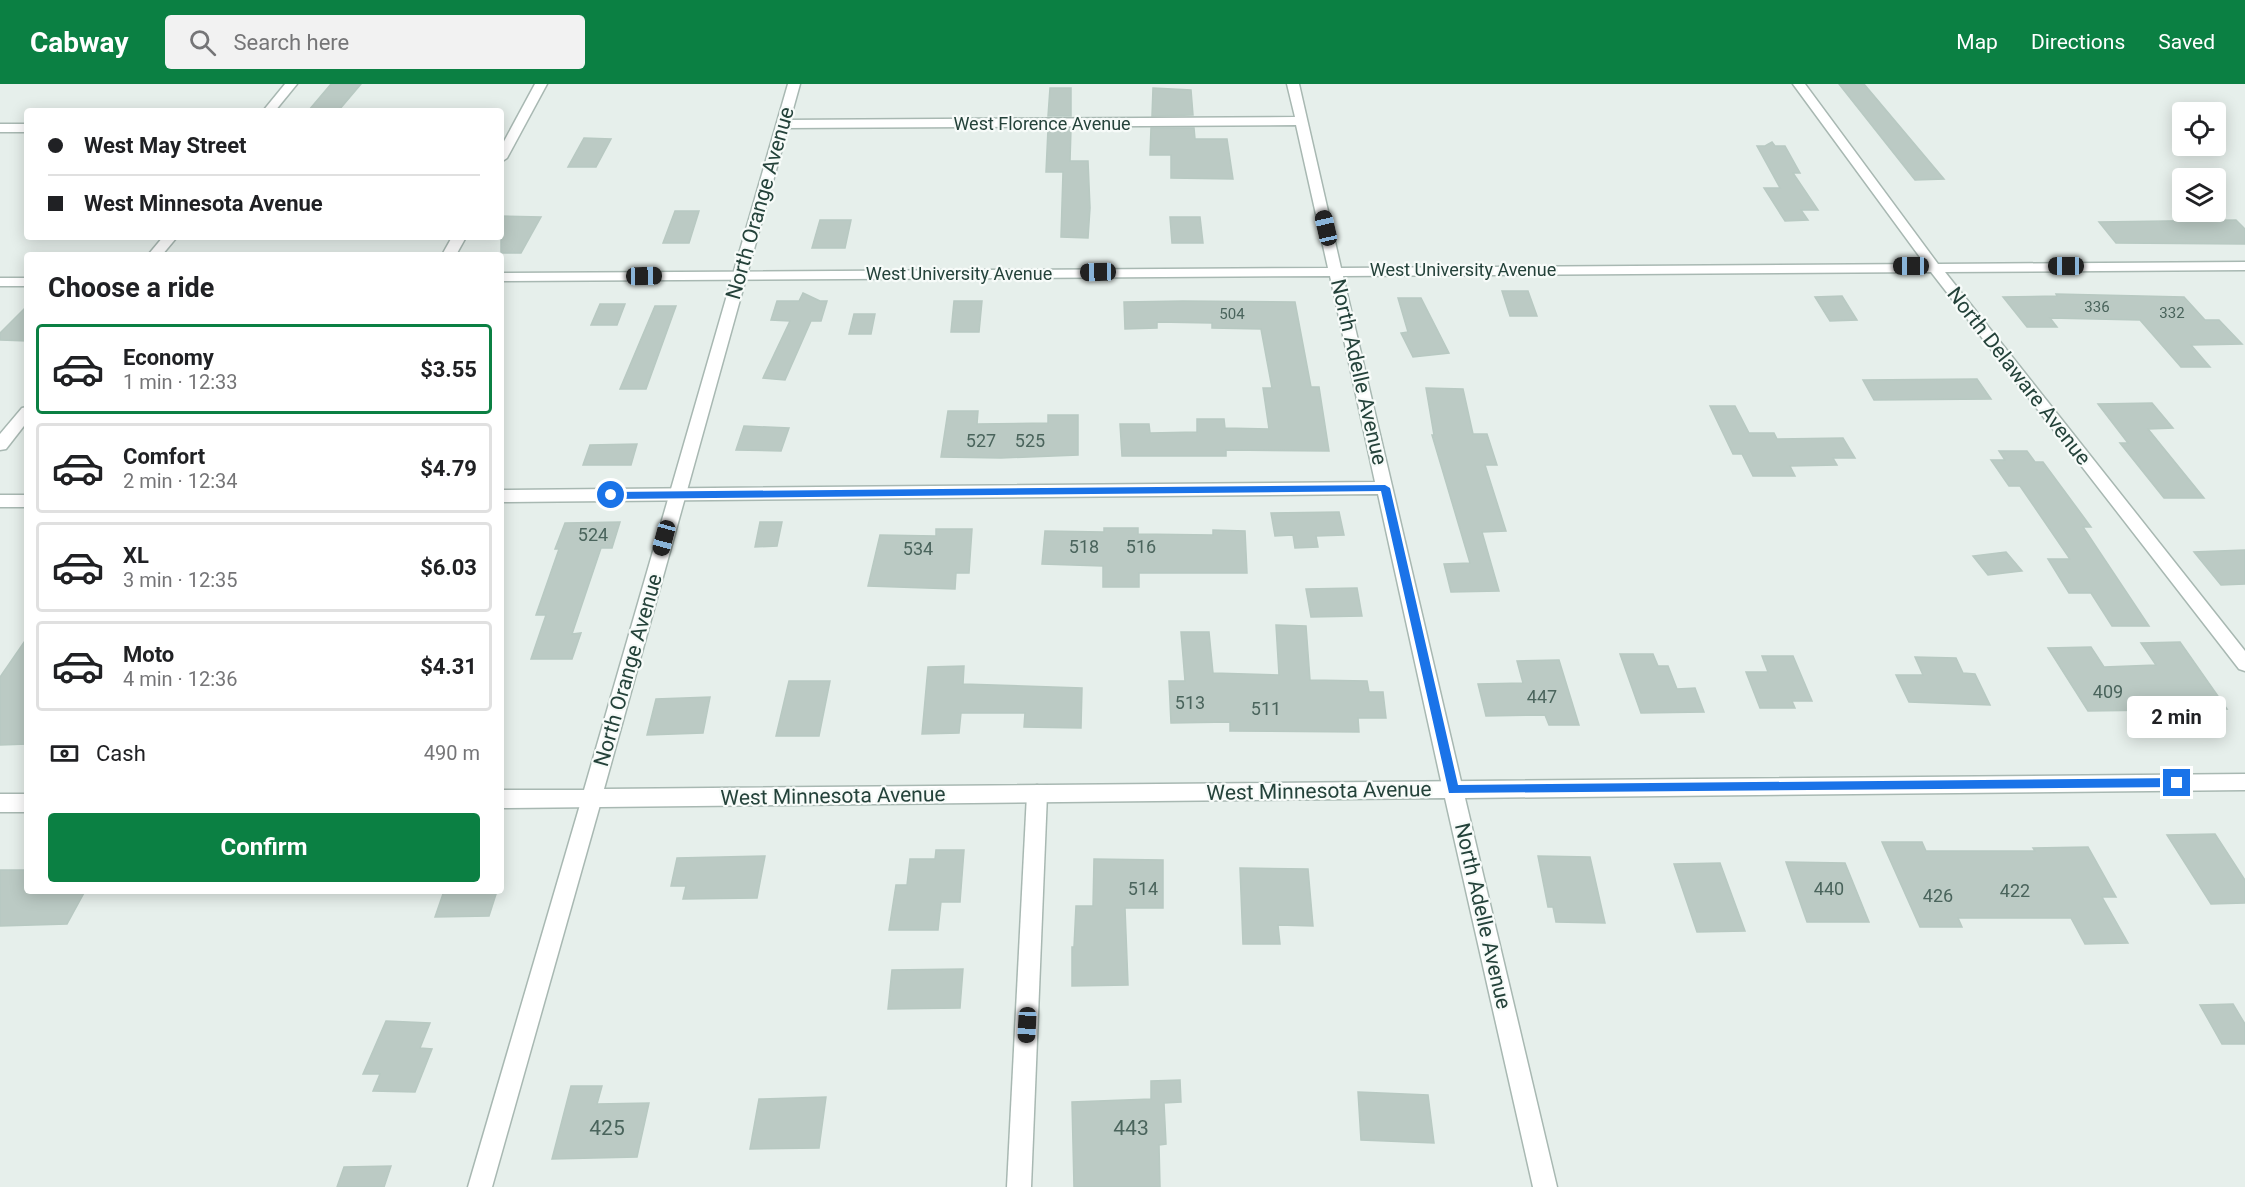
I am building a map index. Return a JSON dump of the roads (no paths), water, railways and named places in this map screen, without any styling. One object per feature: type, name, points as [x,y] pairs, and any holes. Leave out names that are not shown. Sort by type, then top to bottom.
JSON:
[{"type":"street","points":[[271,108],[291,84]]},
{"type":"street","points":[[504,152],[541,84]]},
{"type":"street","name":"North Orange Avenue","points":[[480,1187],[794,84]]},
{"type":"street","name":"North Adelle Avenue","points":[[1293,84],[1545,1187]]},
{"type":"street","name":"North Delaware Avenue","points":[[1799,84],[1933,266],[2245,664]]},
{"type":"street","name":"West Florence Avenue","points":[[783,124],[1302,121]]},
{"type":"street","points":[[0,128],[24,128]]},
{"type":"street","points":[[158,252],[168,240]]},
{"type":"street","name":"West University Avenue","points":[[504,277],[1933,266],[2245,266]]},
{"type":"street","points":[[0,282],[24,282]]},
{"type":"street","points":[[0,445],[24,416]]},
{"type":"street","points":[[504,496],[1385,488]]},
{"type":"street","points":[[0,501],[24,501]]},
{"type":"street","name":"West Minnesota Avenue","points":[[504,799],[2245,782]]},
{"type":"street","points":[[1019,1187],[1037,794]]},
{"type":"street","points":[[0,803],[24,803]]}]
